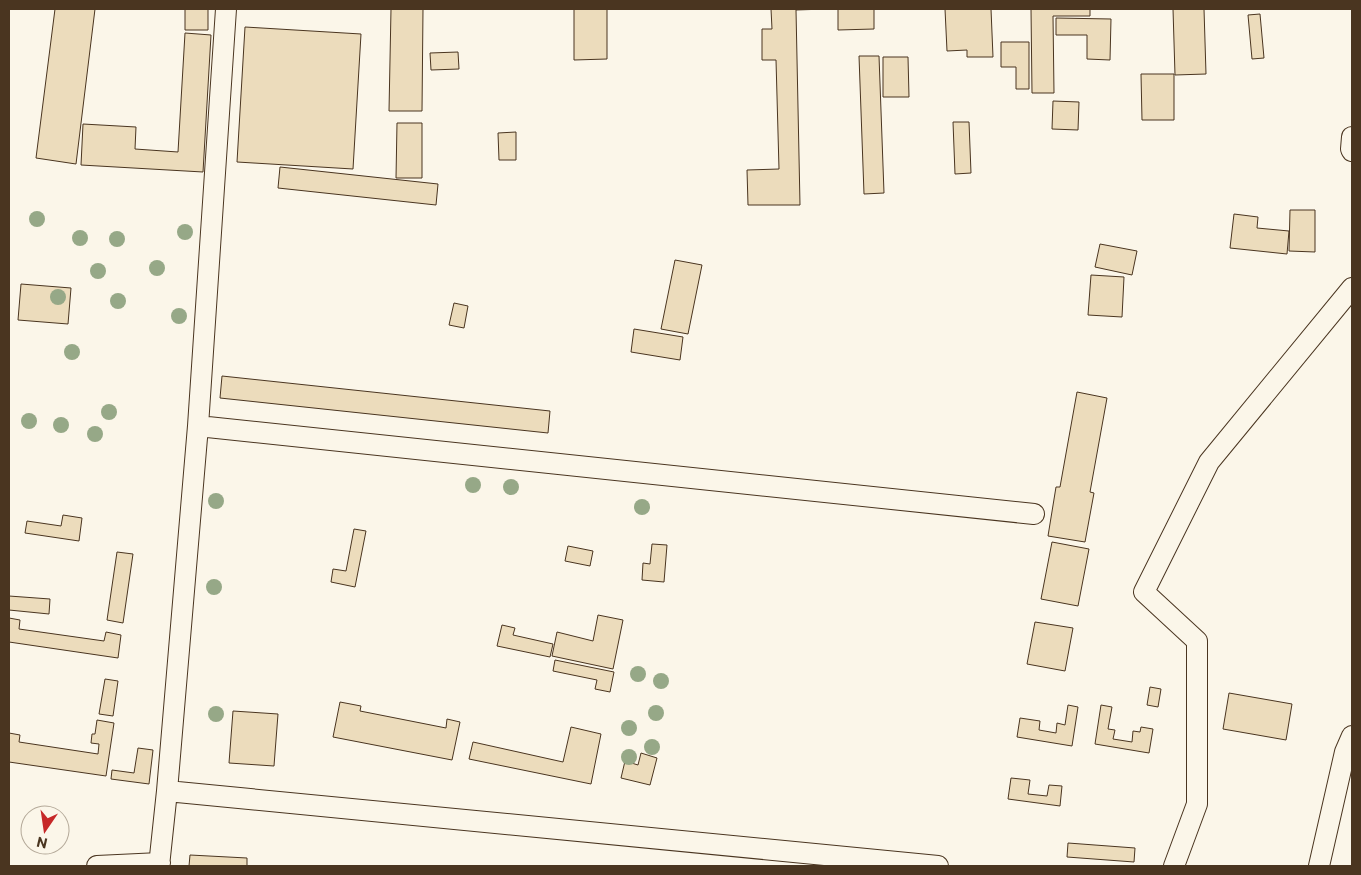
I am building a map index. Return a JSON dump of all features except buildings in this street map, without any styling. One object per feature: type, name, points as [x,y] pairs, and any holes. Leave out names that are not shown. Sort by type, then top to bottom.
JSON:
[{"type":"street","points":[[96,866],[160,864],[168,791],[198,426],[226,9]]},
{"type":"street","points":[[1174,866],[1197,804],[1197,641],[1144,592],[1209,462],[1352,288]]},
{"type":"street","points":[[198,426],[1034,514]]},
{"type":"street","points":[[1319,866],[1345,752],[1352,736]]},
{"type":"street","points":[[168,791],[938,866]]}]
